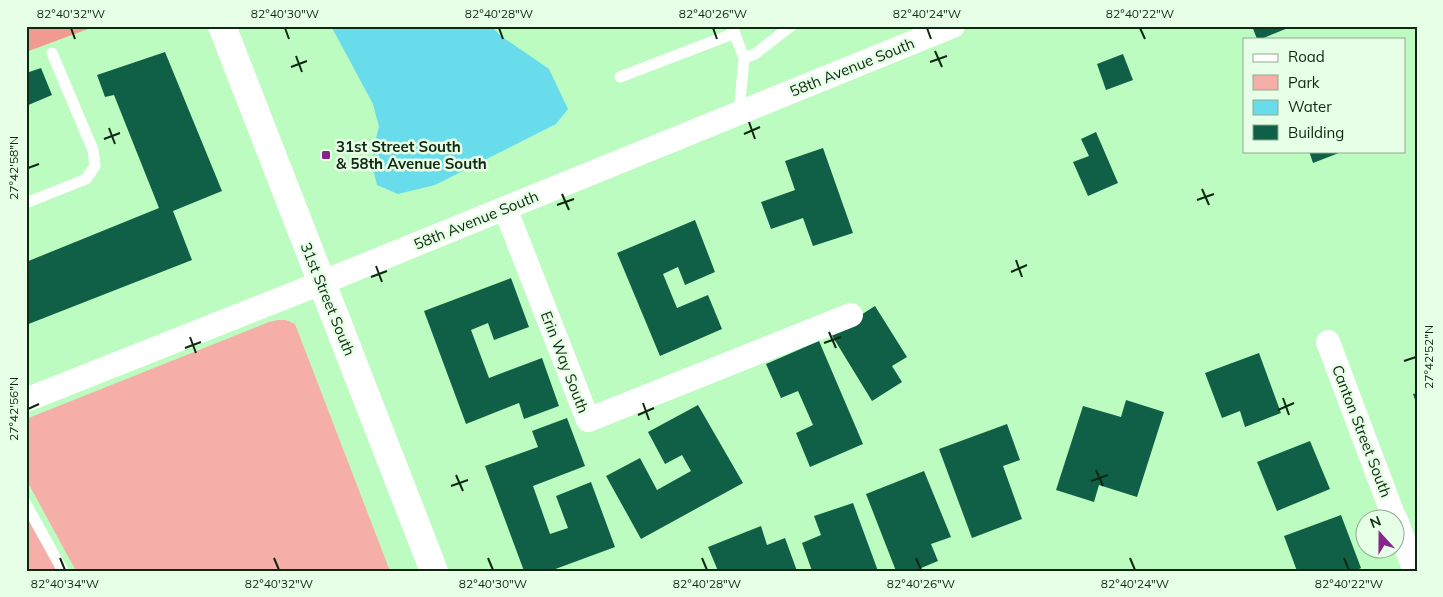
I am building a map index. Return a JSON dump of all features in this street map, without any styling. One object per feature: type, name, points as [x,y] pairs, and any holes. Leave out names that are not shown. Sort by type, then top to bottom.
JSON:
[{"type":"street","name":"31st Street South","points":[[222,26],[434,571]]},
{"type":"street","name":"58th Avenue South","points":[[26,400],[321,283],[953,26]]},
{"type":"street","name":"Erin Way South","points":[[505,208],[588,420],[851,315]]},
{"type":"street","name":"Canton Street South","points":[[1328,342],[1391,510]]},
{"type":"street","name":"Canton Street South","points":[[1406,548],[1415,571]]},
{"type":"lane","points":[[744,58],[755,54],[791,26]]},
{"type":"lane","points":[[620,77],[734,30],[744,58],[739,113]]},
{"type":"lane","points":[[26,203],[86,179],[94,166],[93,150],[52,53]]},
{"type":"lane","points":[[26,504],[63,571]]},
{"type":"green space","points":[[278,320],[286,320],[295,324],[390,571],[76,571],[26,479],[26,419]]},
{"type":"green space","points":[[26,515],[57,571],[26,571]]},
{"type":"shaded area","points":[[26,26],[96,26],[26,52]]},
{"type":"water","points":[[331,26],[491,26],[501,36],[549,69],[568,109],[556,124],[435,185],[398,194],[377,185],[373,169],[373,149],[379,127],[373,104]]},
{"type":"building","points":[[1252,26],[1293,26],[1263,38],[1257,38]]},
{"type":"building","points":[[165,52],[222,191],[173,211],[192,260],[26,325],[26,262],[159,208],[114,95],[105,97],[97,75]]},
{"type":"building","points":[[1123,54],[1133,80],[1106,90],[1097,64]]},
{"type":"building","points":[[41,68],[52,95],[26,106],[26,73]]},
{"type":"building","points":[[1096,132],[1118,183],[1088,196],[1073,162],[1089,156],[1081,139]]},
{"type":"building","points":[[823,148],[853,233],[813,246],[803,218],[771,229],[761,202],[795,190],[785,161]]},
{"type":"building","points":[[1309,152],[1341,152],[1313,163]]},
{"type":"building","points":[[695,220],[715,272],[685,285],[678,267],[663,274],[677,308],[708,295],[722,329],[660,356],[617,253]]},
{"type":"building","points":[[511,278],[529,327],[494,340],[488,323],[471,330],[489,378],[542,358],[559,406],[524,419],[519,403],[466,424],[424,311]]},
{"type":"building","points":[[875,306],[907,357],[892,366],[902,382],[872,401],[831,334]]},
{"type":"building","points":[[819,341],[863,444],[810,467],[796,433],[813,425],[798,391],[781,398],[766,364]]},
{"type":"building","points":[[1259,353],[1281,413],[1245,427],[1240,411],[1222,418],[1205,373]]},
{"type":"building","points":[[1417,393],[1417,405],[1413,394]]},
{"type":"building","points":[[1126,400],[1164,412],[1137,497],[1099,485],[1094,502],[1056,490],[1083,406],[1121,417]]},
{"type":"building","points":[[698,405],[743,483],[641,539],[606,476],[640,458],[657,490],[691,471],[682,455],[665,464],[648,432]]},
{"type":"building","points":[[567,418],[585,466],[533,486],[550,534],[568,528],[556,496],[591,482],[615,547],[550,571],[524,571],[485,466],[538,447],[532,431]]},
{"type":"building","points":[[1007,424],[1020,460],[1003,466],[1022,519],[972,538],[939,449]]},
{"type":"building","points":[[1310,441],[1330,489],[1277,511],[1257,462]]},
{"type":"building","points":[[924,471],[951,537],[931,544],[938,561],[914,571],[896,571],[866,494]]},
{"type":"building","points":[[853,503],[878,571],[812,571],[802,543],[821,535],[814,516]]},
{"type":"building","points":[[1341,515],[1356,555],[1356,560],[1358,560],[1361,568],[1355,571],[1297,571],[1284,536]]},
{"type":"building","points":[[761,526],[767,545],[785,538],[797,571],[718,571],[708,547]]},
{"type":"place","name":"31st Street South & 58th Avenue South","points":[[326,155]]}]
